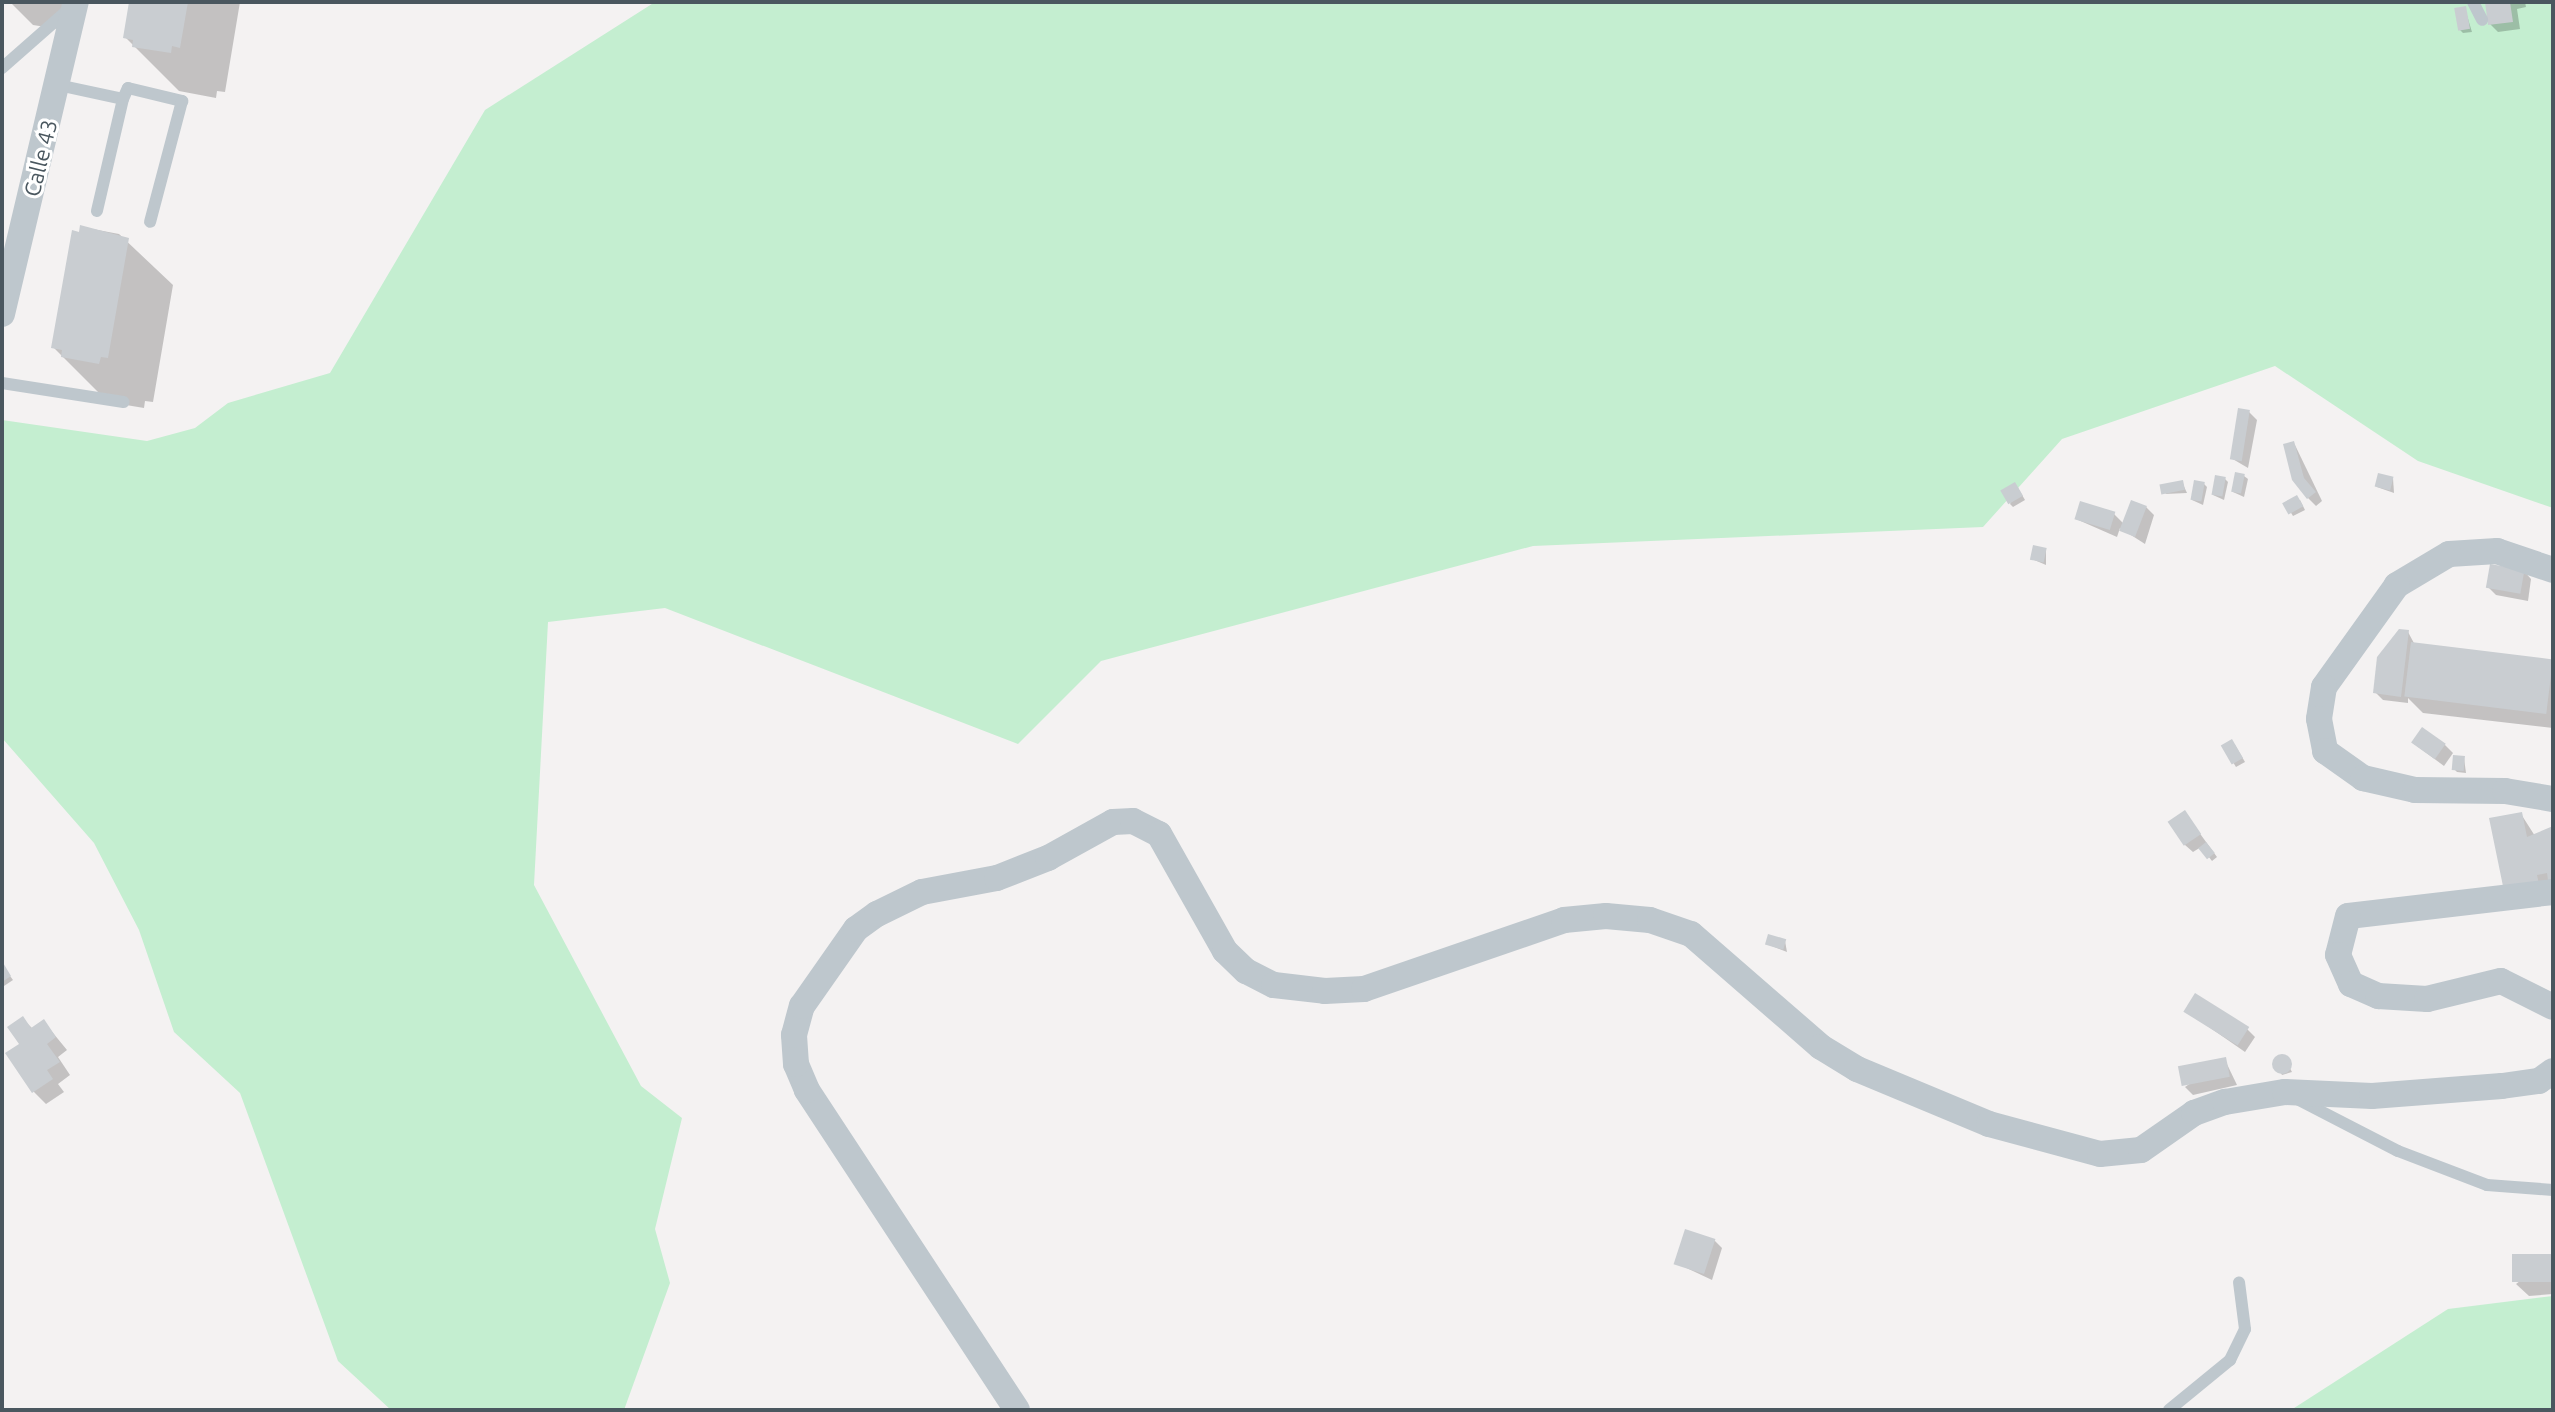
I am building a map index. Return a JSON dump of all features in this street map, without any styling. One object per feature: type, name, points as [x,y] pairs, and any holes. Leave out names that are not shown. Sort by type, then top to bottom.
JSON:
[{"type":"street","name":"Calle 43","points":[[2,314],[76,3]]},
{"type":"street","points":[[2553,570],[2497,551],[2449,554],[2397,585],[2324,687],[2319,719],[2325,751],[2363,778],[2415,790],[2505,791],[2553,799]]},
{"type":"street","points":[[1017,1410],[807,1090],[796,1064],[794,1035],[802,1006],[856,929],[877,914],[922,892],[997,878],[1048,858],[1113,822],[1133,821],[1159,834],[1225,951],[1246,971],[1274,985],[1364,989],[1543,925],[1585,917],[1628,917],[1691,934],[1821,1047],[1848,1064],[1932,1102],[2051,1142],[2100,1154],[2141,1150],[2194,1113],[2225,1102],[2285,1092],[2372,1096],[2502,1086],[2539,1081],[2553,1071]]},
{"type":"street","points":[[2553,892],[2348,916],[2338,955],[2351,984],[2378,996],[2427,999],[2501,981],[2553,1007]]},
{"type":"lane","points":[[2473,2],[2482,20]]},
{"type":"lane","points":[[2,68],[76,3]]},
{"type":"lane","points":[[58,85],[123,99]]},
{"type":"lane","points":[[97,211],[128,88],[182,101],[150,222]]},
{"type":"lane","points":[[2,383],[124,402]]},
{"type":"lane","points":[[2285,1092],[2398,1151],[2487,1185],[2553,1190]]},
{"type":"lane","points":[[2169,1410],[2230,1360],[2245,1329],[2239,1282]]},
{"type":"green space","points":[[655,2],[2553,2],[2553,508],[2418,461],[2275,366],[2062,439],[1983,527],[1533,546],[1101,661],[1018,744],[665,608],[548,622],[534,885],[641,1086],[682,1118],[655,1229],[670,1283],[624,1410],[391,1410],[338,1361],[240,1093],[174,1032],[139,930],[94,843],[2,738],[2,420],[147,441],[195,428],[228,403],[330,373],[485,110]]},
{"type":"green space","points":[[2553,1296],[2553,1410],[2291,1410],[2448,1309]]},
{"type":"building","points":[[129,2],[188,2],[180,48],[172,46],[171,53],[132,47],[133,40],[123,38]]},
{"type":"building","points":[[2485,2],[2510,2],[2513,22],[2488,25]]},
{"type":"building","points":[[2466,6],[2470,29],[2458,31],[2454,8]]},
{"type":"building","points":[[80,225],[129,238],[108,358],[101,357],[99,364],[61,357],[62,350],[51,348],[72,230],[79,232]]},
{"type":"building","points":[[2238,408],[2250,410],[2242,461],[2230,459]]},
{"type":"building","points":[[2294,441],[2304,478],[2316,492],[2307,499],[2292,480],[2283,444]]},
{"type":"building","points":[[2235,472],[2245,474],[2241,494],[2231,492]]},
{"type":"building","points":[[2378,473],[2394,477],[2390,490],[2375,487]]},
{"type":"building","points":[[2215,475],[2226,477],[2222,497],[2212,495]]},
{"type":"building","points":[[2183,480],[2185,490],[2161,494],[2159,485]]},
{"type":"building","points":[[2194,480],[2205,482],[2201,502],[2191,500]]},
{"type":"building","points":[[2015,482],[2023,496],[2008,504],[2000,490]]},
{"type":"building","points":[[2297,495],[2303,506],[2288,515],[2282,503]]},
{"type":"building","points":[[2131,500],[2147,506],[2135,537],[2119,531]]},
{"type":"building","points":[[2080,501],[2115,512],[2110,530],[2074,519]]},
{"type":"building","points":[[2033,545],[2047,548],[2044,563],[2030,560]]},
{"type":"building","points":[[2490,564],[2524,570],[2520,594],[2486,588]]},
{"type":"building","points":[[2399,629],[2409,630],[2401,697],[2373,693],[2377,657]]},
{"type":"building","points":[[2411,642],[2553,659],[2546,714],[2404,697]]},
{"type":"building","points":[[2422,727],[2446,744],[2435,759],[2411,743]]},
{"type":"building","points":[[2232,739],[2243,758],[2232,765],[2221,746]]},
{"type":"building","points":[[2453,755],[2465,756],[2464,771],[2452,770]]},
{"type":"building","points":[[2185,810],[2201,834],[2184,846],[2168,822]]},
{"type":"building","points":[[2522,812],[2527,837],[2553,826],[2553,879],[2548,880],[2547,873],[2537,875],[2539,884],[2504,891],[2489,818]]},
{"type":"building","points":[[2206,842],[2215,853],[2207,859],[2198,848]]},
{"type":"building","points":[[1768,934],[1786,939],[1783,950],[1765,945]]},
{"type":"building","points":[[2,961],[11,976],[2,982]]},
{"type":"building","points":[[2195,993],[2249,1027],[2238,1046],[2183,1012]]},
{"type":"building","points":[[23,1016],[31,1028],[44,1019],[56,1037],[47,1044],[60,1062],[47,1070],[53,1079],[32,1093],[5,1053],[19,1044],[7,1027]]},
{"type":"building","points":[[2282,1054],[2289,1057],[2292,1064],[2289,1071],[2282,1074],[2275,1071],[2272,1064],[2275,1057]]},
{"type":"building","points":[[2226,1057],[2230,1077],[2182,1086],[2178,1066]]},
{"type":"building","points":[[1685,1229],[1715,1239],[1704,1274],[1674,1264]]},
{"type":"building","points":[[2512,1254],[2553,1254],[2553,1282],[2512,1282]]}]
